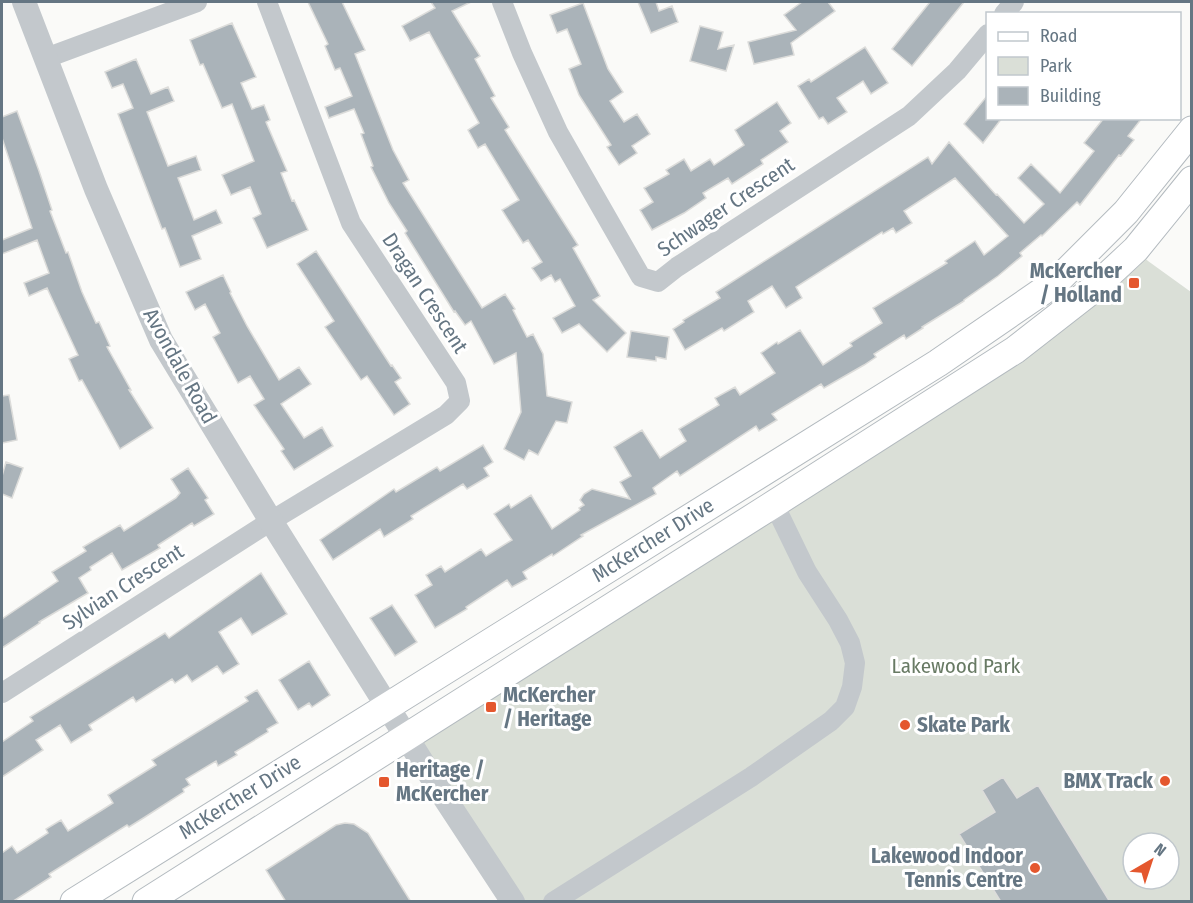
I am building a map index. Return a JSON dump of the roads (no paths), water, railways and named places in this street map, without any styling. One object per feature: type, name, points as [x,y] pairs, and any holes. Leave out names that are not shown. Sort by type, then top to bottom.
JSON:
[{"type":"main road","name":"McKercher Drive","points":[[74,902],[938,363],[1056,282],[1126,212],[1191,130]]},
{"type":"main road","name":"McKercher Drive","points":[[146,902],[1014,350],[1092,290],[1136,249],[1191,180]]},
{"type":"street","name":"Avondale Road","points":[[24,2],[96,189],[160,340],[444,797],[513,902]]},
{"type":"street","points":[[46,58],[197,2]]},
{"type":"street","name":"Dragan Crescent","points":[[267,2],[351,223],[456,383],[460,401],[446,415],[271,521]]},
{"type":"street","name":"Schwager Crescent","points":[[502,2],[522,53],[564,142],[641,277],[658,282],[909,116],[957,71],[986,35]]},
{"type":"street","points":[[553,902],[752,777],[823,727],[845,707],[852,687],[855,663],[850,643],[807,572],[774,504]]},
{"type":"street","name":"Sylvian Crescent","points":[[2,693],[271,521]]},
{"type":"place","name":"McKercher / Holland","points":[[1134,283]]},
{"type":"place","name":"McKercher / Heritage","points":[[491,707]]},
{"type":"place","name":"Skate Park","points":[[905,725]]},
{"type":"place","name":"BMX Track","points":[[1165,781]]},
{"type":"place","name":"Heritage / McKercher","points":[[384,782]]},
{"type":"place","name":"Lakewood Indoor Tennis Centre","points":[[1035,868]]},
{"type":"park label","name":"Lakewood Park","points":[[956,666]]}]
